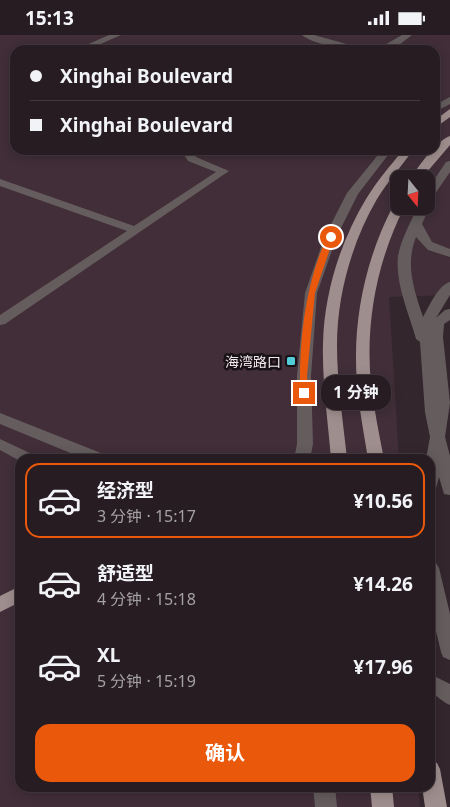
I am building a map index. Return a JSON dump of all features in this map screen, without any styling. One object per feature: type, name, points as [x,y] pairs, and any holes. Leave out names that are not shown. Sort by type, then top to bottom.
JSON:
[{"type":"main road","points":[[440,121],[450,112]]},
{"type":"main road","points":[[440,148],[450,139]]},
{"type":"main road","points":[[339,454],[330,343],[336,297],[348,253],[364,213],[382,183],[404,155]]},
{"type":"main road","points":[[422,170],[433,155]]},
{"type":"main road","points":[[375,454],[364,383],[363,324],[375,264],[393,215]]},
{"type":"main road","points":[[0,605],[15,596]]},
{"type":"main road","points":[[382,792],[383,807]]},
{"type":"main road","points":[[434,792],[436,807]]},
{"type":"street","points":[[92,45],[117,35]]},
{"type":"street","points":[[306,35],[342,45]]},
{"type":"street","points":[[393,45],[408,35]]},
{"type":"street","points":[[0,321],[224,171],[192,159],[188,155]]},
{"type":"street","points":[[303,454],[305,444],[304,376],[311,293],[331,237],[354,193],[383,155]]},
{"type":"street","points":[[435,187],[450,164]]},
{"type":"street","points":[[0,182],[135,229]]},
{"type":"street","points":[[420,215],[407,246],[404,263],[405,278],[426,350]]},
{"type":"street","points":[[416,224],[424,242],[432,248],[450,253]]},
{"type":"street","points":[[450,286],[443,303],[428,319],[426,350],[432,412],[450,490]]},
{"type":"street","points":[[435,458],[443,406],[436,337],[438,323],[450,313]]},
{"type":"street","points":[[0,418],[88,454]]},
{"type":"street","points":[[0,444],[19,454]]},
{"type":"street","points":[[435,589],[450,652]]},
{"type":"street","points":[[435,685],[446,691],[450,697]]},
{"type":"street","points":[[325,792],[326,807]]},
{"type":"shaded area","points":[[0,35],[450,35],[450,295],[389,297],[399,454],[15,454],[15,792],[419,792],[420,807],[0,807]]},
{"type":"place","name":"海湾路口","points":[[291,361]]},
{"type":"route","points":[[304,393],[311,293],[331,237]]}]
